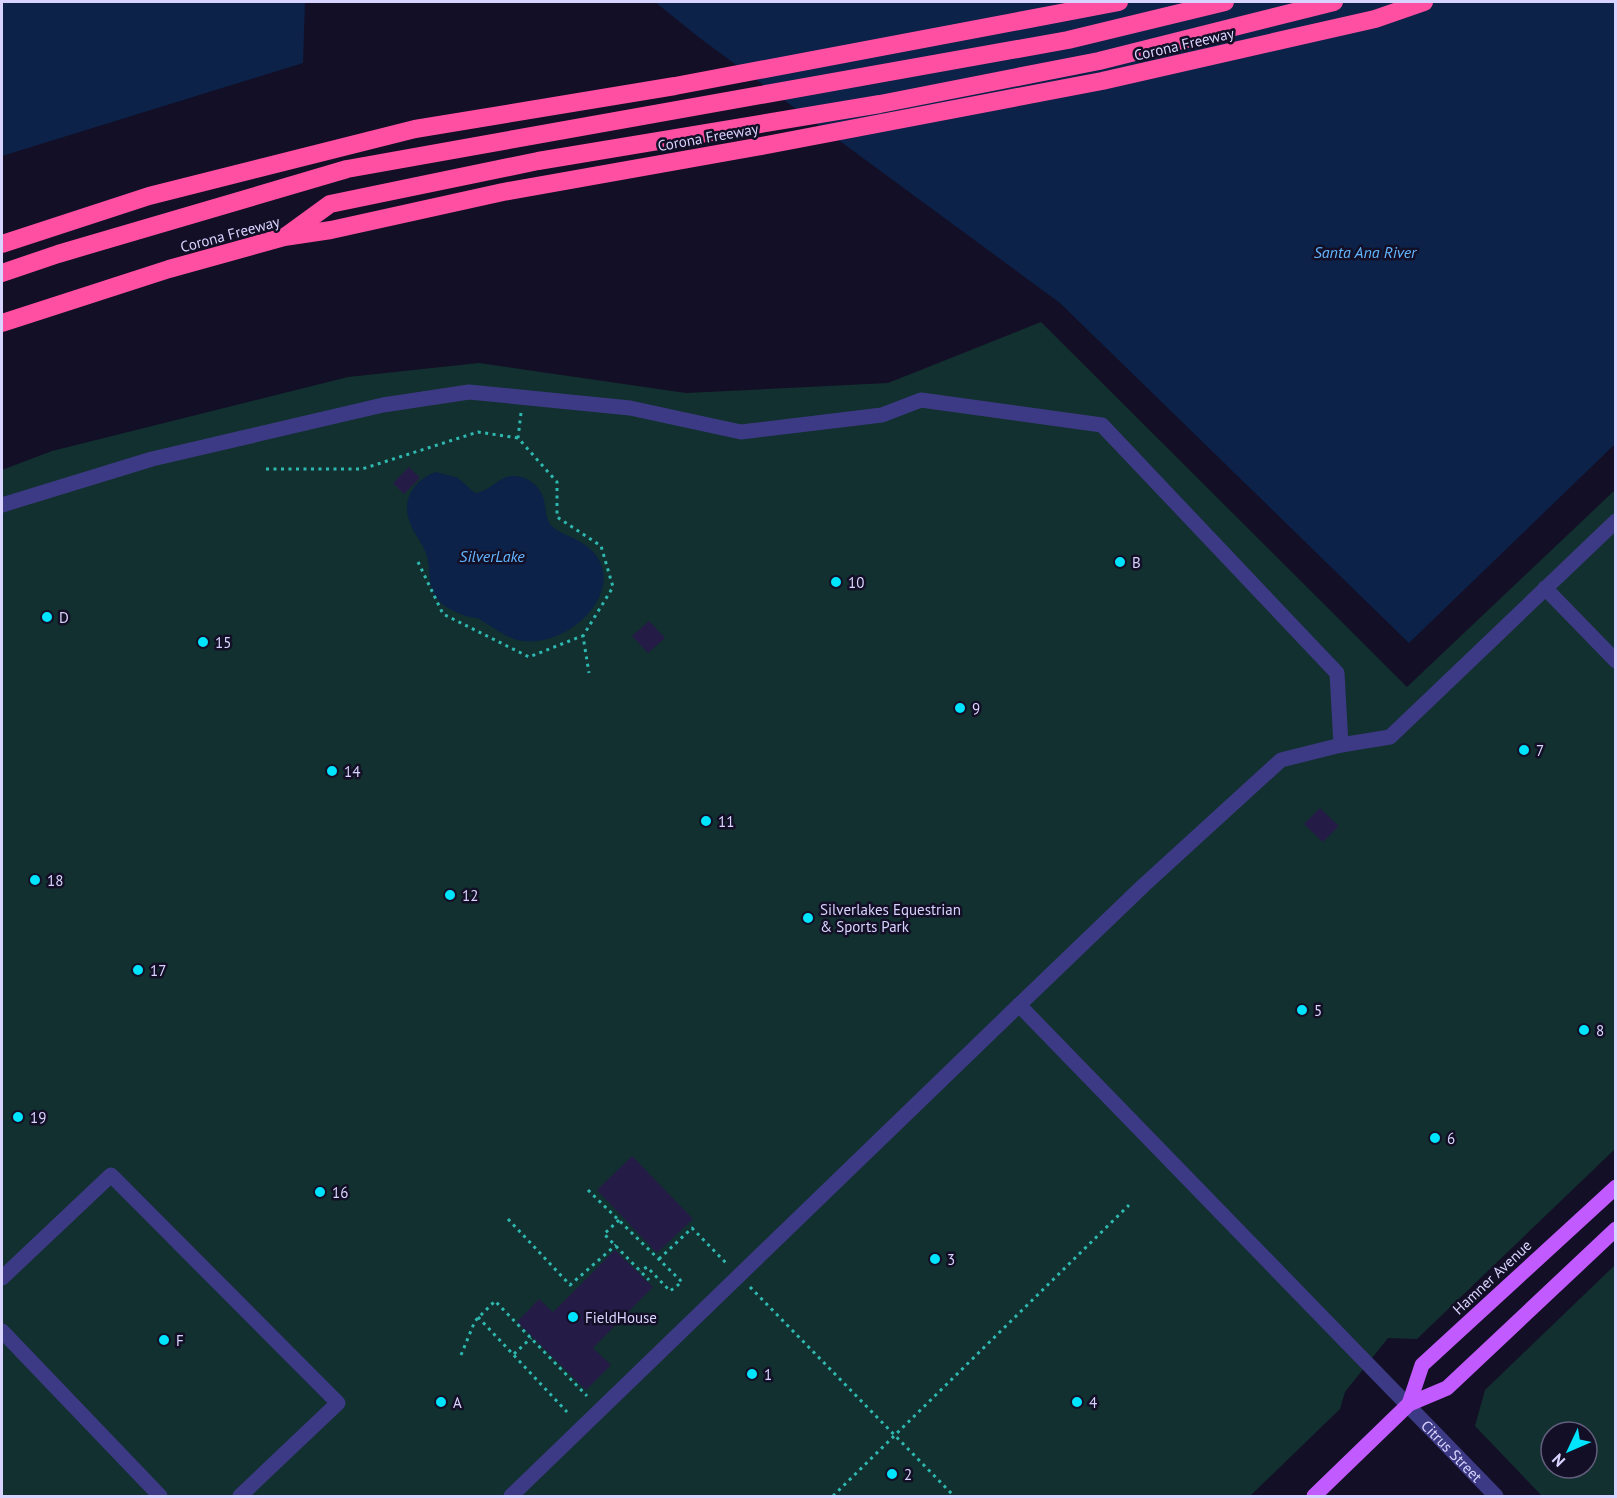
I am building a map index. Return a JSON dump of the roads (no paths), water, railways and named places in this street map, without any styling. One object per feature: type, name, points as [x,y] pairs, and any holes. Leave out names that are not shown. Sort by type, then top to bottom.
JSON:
[{"type":"highway","points":[[2,244],[149,196],[415,129],[675,86],[1119,2]]},
{"type":"highway","points":[[2,273],[58,254],[347,169],[1068,40],[1225,2]]},
{"type":"highway","points":[[284,237],[330,204],[538,161],[880,104],[1099,61],[1334,2]]},
{"type":"highway","name":"Corona Freeway","points":[[2,323],[169,269],[284,237],[331,230],[503,192],[756,147],[1102,81],[1375,19],[1424,2]]},
{"type":"main road","name":"Hamner Avenue","points":[[1409,1404],[1422,1365],[1616,1187]]},
{"type":"main road","name":"Hamner Avenue","points":[[1314,1497],[1409,1404],[1447,1388],[1616,1229]]},
{"type":"street","points":[[2,505],[152,459],[383,405],[469,392],[630,408],[741,432],[882,415],[921,400],[1101,424],[1337,673],[1341,745]]},
{"type":"street","points":[[512,1497],[1144,885],[1281,760],[1341,745],[1390,737],[1616,521]]},
{"type":"street","points":[[1545,588],[1616,661]]},
{"type":"street","name":"Citrus Street","points":[[1019,1005],[1409,1404],[1496,1497]]},
{"type":"street","points":[[2,1278],[111,1175],[338,1403],[240,1497]]},
{"type":"street","points":[[2,1331],[160,1497]]},
{"type":"water","points":[[2,2],[305,2],[303,63],[2,156]]},
{"type":"water","name":"Santa Ana River","points":[[655,2],[1615,2],[1615,444],[1409,643],[1060,303],[701,39]]},
{"type":"water","name":"SilverLake","points":[[436,472],[458,478],[475,493],[512,476],[522,477],[535,484],[543,497],[547,518],[552,527],[577,540],[595,554],[603,571],[602,589],[594,606],[581,621],[563,633],[543,640],[523,641],[506,635],[479,619],[453,611],[439,601],[431,587],[426,553],[411,525],[407,508],[415,486]]},
{"type":"place","name":"B","points":[[1120,562]]},
{"type":"place","name":"10","points":[[836,582]]},
{"type":"place","name":"D","points":[[47,617]]},
{"type":"place","name":"15","points":[[203,642]]},
{"type":"place","name":"9","points":[[960,708]]},
{"type":"place","name":"7","points":[[1524,750]]},
{"type":"place","name":"14","points":[[332,771]]},
{"type":"place","name":"11","points":[[706,821]]},
{"type":"place","name":"18","points":[[35,880]]},
{"type":"place","name":"12","points":[[450,895]]},
{"type":"place","name":"Silverlakes Equestrian & Sports Park","points":[[808,918]]},
{"type":"place","name":"17","points":[[138,970]]},
{"type":"place","name":"5","points":[[1302,1010]]},
{"type":"place","name":"8","points":[[1584,1030]]},
{"type":"place","name":"19","points":[[18,1117]]},
{"type":"place","name":"6","points":[[1435,1138]]},
{"type":"place","name":"16","points":[[320,1192]]},
{"type":"place","name":"3","points":[[935,1259]]},
{"type":"place","name":"FieldHouse","points":[[573,1317]]},
{"type":"place","name":"F","points":[[164,1340]]},
{"type":"place","name":"1","points":[[752,1374]]},
{"type":"place","name":"A","points":[[441,1402]]},
{"type":"place","name":"4","points":[[1077,1402]]},
{"type":"place","name":"2","points":[[892,1474]]}]
